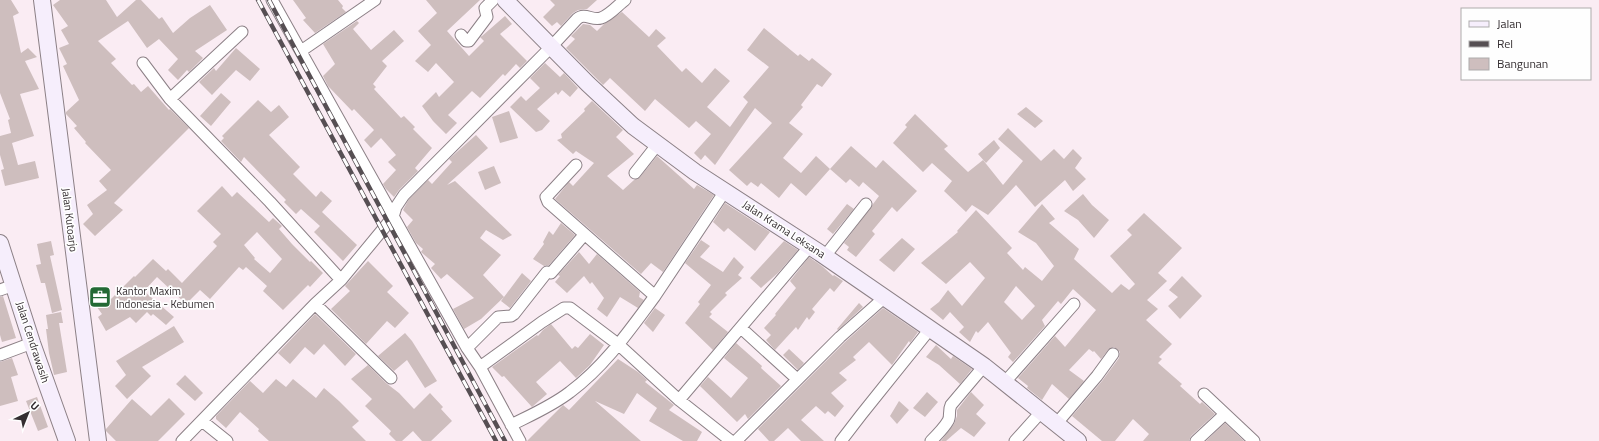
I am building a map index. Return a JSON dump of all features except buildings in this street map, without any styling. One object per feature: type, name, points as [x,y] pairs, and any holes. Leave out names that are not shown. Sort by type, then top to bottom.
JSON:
[{"type":"street","name":"Jalan Kutoarjo","points":[[42,0],[98,441]]},
{"type":"street","points":[[272,0],[467,348],[480,367],[520,441]]},
{"type":"street","points":[[301,52],[375,0]]},
{"type":"street","points":[[461,35],[466,41],[469,41],[487,17],[485,8],[493,0]]},
{"type":"street","name":"Jalan Krama Leksana","points":[[504,0],[551,48],[633,126],[657,145],[825,256],[984,366],[1078,441]]},
{"type":"street","points":[[182,441],[315,304],[341,280],[393,217],[396,207],[404,195],[551,48],[580,16],[595,18],[603,17],[625,0]]},
{"type":"street","points":[[170,99],[242,32]]},
{"type":"street","points":[[143,63],[170,99],[270,202],[341,280]]},
{"type":"street","points":[[635,173],[657,145]]},
{"type":"street","points":[[576,165],[546,198],[548,202],[655,296]]},
{"type":"street","points":[[511,425],[545,408],[569,393],[584,381],[613,353],[655,296],[725,191]]},
{"type":"street","points":[[825,256],[866,204]]},
{"type":"street","points":[[467,348],[498,317],[511,316],[514,314],[547,272],[551,273],[584,235]]},
{"type":"street","name":"Jalan Cendrawasih","points":[[0,243],[7,287],[32,343],[67,441]]},
{"type":"street","points":[[679,400],[810,246]]},
{"type":"street","points":[[736,441],[840,337],[885,298]]},
{"type":"street","points":[[315,304],[391,378]]},
{"type":"street","points":[[1005,382],[1074,304]]},
{"type":"street","points":[[480,367],[542,322],[564,308],[570,308],[619,345],[679,400],[731,441]]},
{"type":"street","points":[[741,328],[797,379]]},
{"type":"street","points":[[841,441],[930,329]]},
{"type":"street","points":[[0,355],[32,343]]},
{"type":"street","points":[[1057,423],[1097,376],[1113,354]]},
{"type":"street","points":[[931,441],[948,421],[948,412],[951,405],[984,366]]},
{"type":"street","points":[[1204,394],[1254,441]]},
{"type":"street","points":[[1015,441],[1042,411]]},
{"type":"street","points":[[1196,441],[1225,414]]},
{"type":"street","points":[[202,421],[227,441]]},
{"type":"railway","points":[[258,0],[496,441]]},
{"type":"railway","points":[[269,0],[505,441]]},
{"type":"place","name":"Kantor Maxim Indonesia - Kebumen","points":[[100,297]]}]
